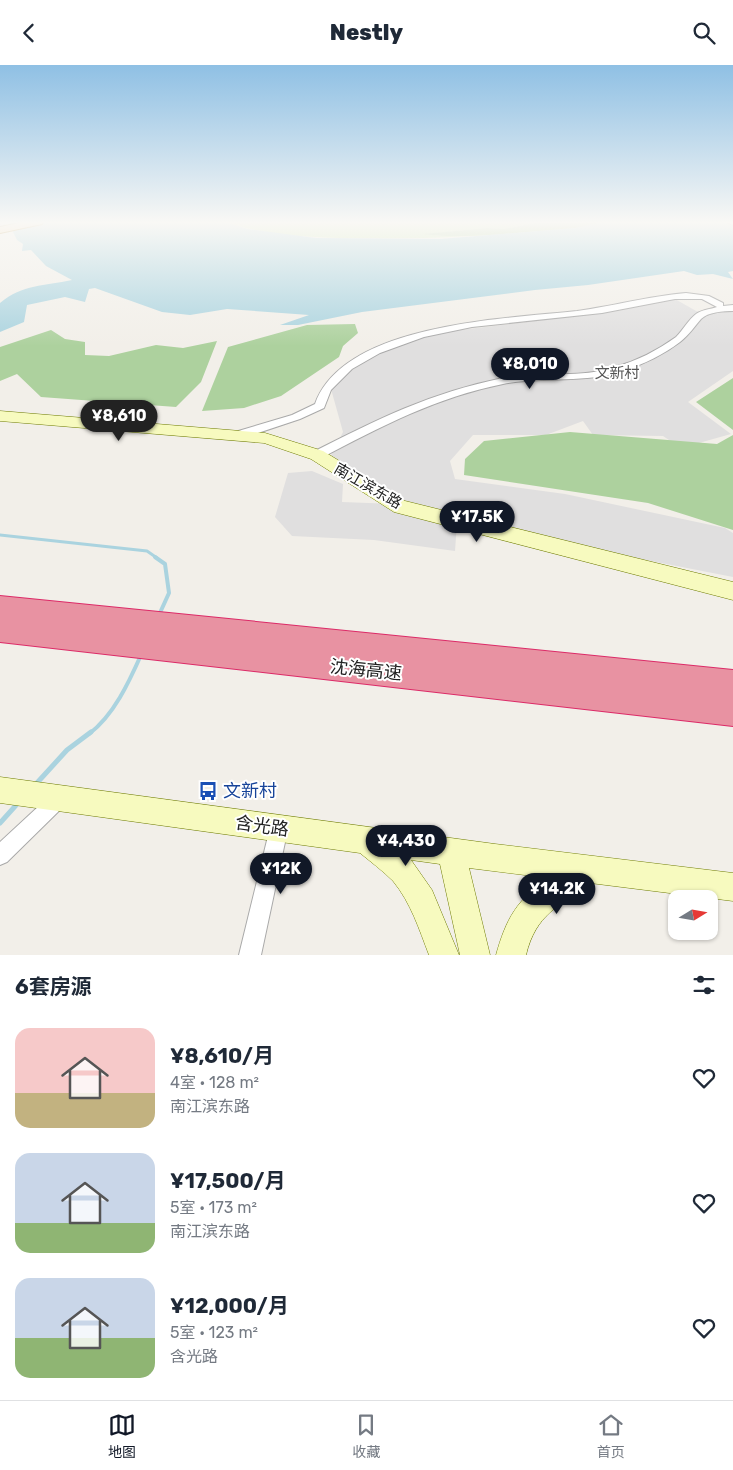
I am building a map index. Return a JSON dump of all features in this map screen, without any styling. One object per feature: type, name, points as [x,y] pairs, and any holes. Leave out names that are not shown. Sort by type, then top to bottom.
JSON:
[{"type":"highway","name":"沈海高速","points":[[0,608],[733,684]]},
{"type":"highway","name":"沈海高速","points":[[0,630],[733,711]]},
{"type":"main road","name":"南江滨东路","points":[[0,416],[265,438],[316,455],[400,507],[733,591]]},
{"type":"main road","name":"含光路","points":[[3,790],[451,852],[733,887]]},
{"type":"main road","points":[[366,840],[402,871],[412,884],[427,913],[444,955]]},
{"type":"main road","points":[[451,852],[474,955]]},
{"type":"main road","points":[[511,955],[517,933],[532,909],[550,893],[568,884],[586,869]]},
{"type":"street","points":[[239,435],[296,417],[320,406],[326,390],[334,380],[359,361],[394,344],[423,334],[526,318],[623,307],[695,295],[706,297],[720,305]]},
{"type":"street","points":[[316,455],[412,407],[493,383],[515,378],[591,376],[629,366],[666,347],[694,324],[699,316],[719,309],[733,308]]},
{"type":"street","points":[[0,855],[55,796]]},
{"type":"street","points":[[250,955],[278,828]]},
{"type":"shaded area","points":[[675,299],[705,316],[721,310],[733,310],[733,371],[688,402],[731,434],[681,448],[663,436],[593,435],[583,421],[546,435],[473,435],[450,461],[455,479],[565,494],[725,528],[733,533],[733,577],[457,523],[455,551],[374,540],[292,536],[275,517],[288,473],[312,471],[343,484],[342,502],[395,504],[331,456],[343,432],[331,389],[350,371],[383,350],[443,332],[617,311]]},
{"type":"green space","points":[[355,324],[358,333],[343,346],[339,357],[281,396],[244,408],[202,411],[228,347],[307,325]]},
{"type":"green space","points":[[51,330],[65,339],[85,342],[85,355],[109,356],[156,345],[183,348],[217,341],[201,382],[176,407],[41,397],[17,374],[0,381],[0,347]]},
{"type":"green space","points":[[733,378],[733,430],[696,402]]},
{"type":"green space","points":[[570,432],[717,444],[733,435],[733,530],[648,503],[464,475],[465,459],[484,441]]},
{"type":"water","points":[[44,264],[733,264],[733,271],[728,272],[733,279],[713,274],[697,275],[684,271],[588,285],[362,312],[298,325],[280,325],[309,315],[227,309],[190,315],[162,312],[95,288],[89,289],[85,302],[65,297],[27,305],[24,322],[0,332],[0,303],[17,292],[26,289],[72,280]]},
{"type":"waterway","points":[[0,535],[147,551],[157,558]]},
{"type":"waterway","points":[[155,557],[165,564],[169,593],[159,615]]},
{"type":"waterway","points":[[89,734],[113,708],[126,687],[141,655]]},
{"type":"waterway","points":[[36,784],[67,750],[91,732]]},
{"type":"waterway","points":[[0,823],[18,803]]},
{"type":"place","name":"文新村","points":[[208,791]]},
{"type":"district","name":"文新村","points":[[617,373]]}]
